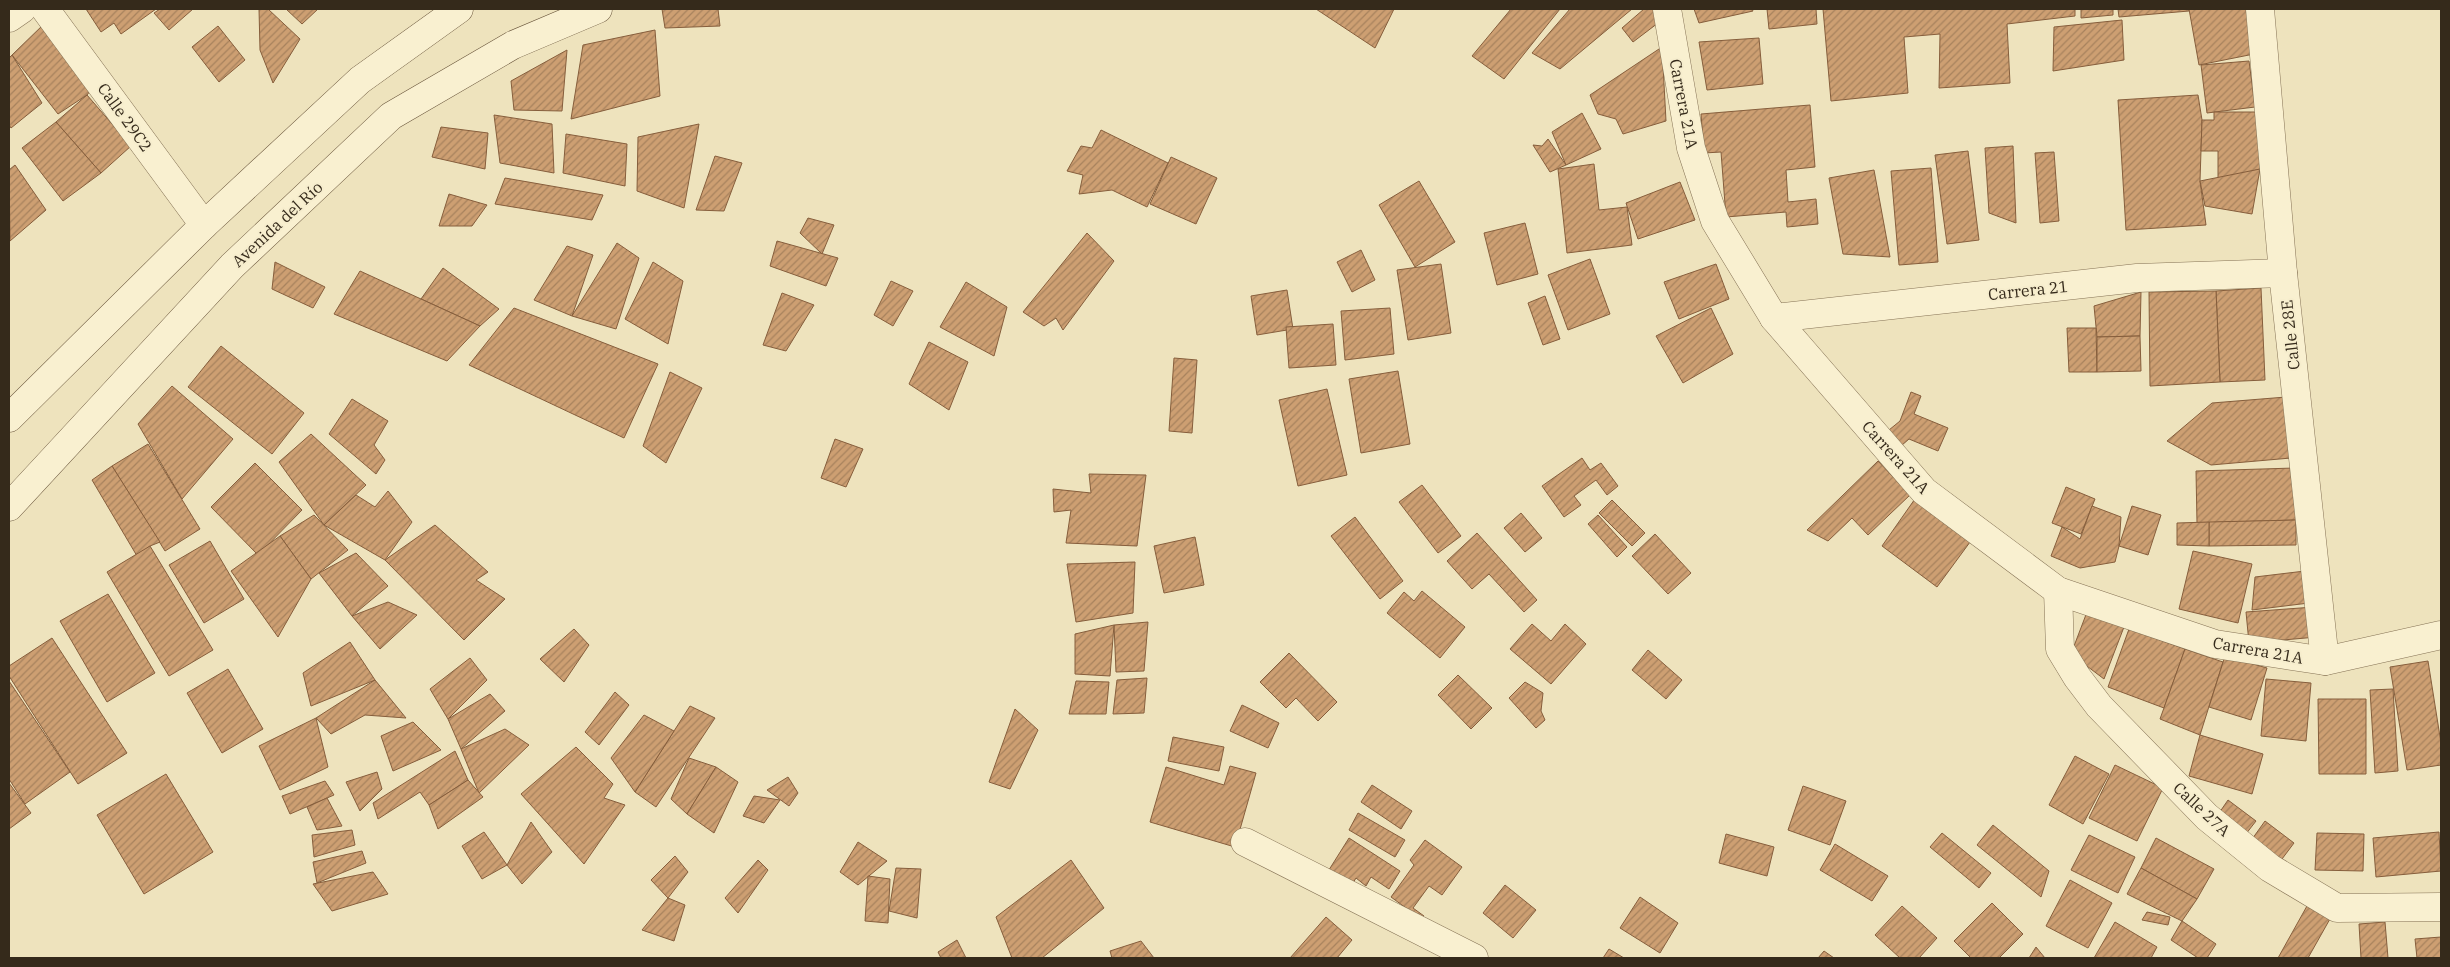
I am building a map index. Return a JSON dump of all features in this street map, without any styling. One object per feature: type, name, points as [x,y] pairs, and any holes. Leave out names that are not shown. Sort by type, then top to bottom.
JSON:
[{"type":"street","points":[[9,18],[22,9]]},
{"type":"street","name":"Calle 29C2","points":[[45,9],[204,225]]},
{"type":"street","points":[[9,418],[204,225],[360,80],[460,9]]},
{"type":"street","name":"Avenida del Río","points":[[9,506],[232,266],[391,116],[513,45],[598,9]]},
{"type":"street","name":"Carrera 21A","points":[[1667,9],[1691,148],[1715,221],[1774,318],[1924,490],[2058,591],[2215,644],[2326,661],[2441,635]]},
{"type":"street","name":"Calle 28E","points":[[2260,9],[2283,272],[2326,661]]},
{"type":"street","name":"Carrera 21","points":[[1774,318],[2137,278],[2283,272]]},
{"type":"street","name":"Calle 27A","points":[[2058,591],[2060,649],[2077,677],[2098,706],[2207,817],[2270,868],[2338,908],[2441,907]]},
{"type":"street","points":[[1245,842],[1474,958]]},
{"type":"building","points":[[86,9],[156,9],[121,34],[114,23],[101,32]]},
{"type":"building","points":[[160,9],[193,9],[169,30],[154,13]]},
{"type":"building","points":[[259,9],[268,9],[300,39],[273,83],[260,50]]},
{"type":"building","points":[[286,9],[318,9],[302,24]]},
{"type":"building","points":[[662,9],[718,9],[720,26],[665,28]]},
{"type":"building","points":[[1316,9],[1394,9],[1375,48]]},
{"type":"building","points":[[1511,9],[1560,9],[1504,79],[1472,56]]},
{"type":"building","points":[[1570,9],[1632,9],[1560,69],[1532,53]]},
{"type":"building","points":[[1644,9],[1655,9],[1662,20],[1633,42],[1622,28]]},
{"type":"building","points":[[1694,9],[1752,9],[1753,11],[1699,23]]},
{"type":"building","points":[[1767,9],[1816,9],[1817,24],[1769,29]]},
{"type":"building","points":[[1823,9],[2075,9],[2075,16],[2007,24],[2010,83],[1939,88],[1940,34],[1904,37],[1908,93],[1831,101]]},
{"type":"building","points":[[2081,9],[2113,9],[2113,15],[2081,18]]},
{"type":"building","points":[[2118,9],[2189,9],[2189,11],[2119,17]]},
{"type":"building","points":[[2189,9],[2247,9],[2254,54],[2199,65]]},
{"type":"building","points":[[2122,20],[2124,60],[2053,71],[2054,27]]},
{"type":"building","points":[[45,23],[94,86],[87,95],[58,114],[12,55]]},
{"type":"building","points":[[218,26],[245,60],[219,82],[192,47]]},
{"type":"building","points":[[655,30],[660,96],[571,119],[583,45]]},
{"type":"building","points":[[1759,38],[1763,84],[1707,90],[1699,42]]},
{"type":"building","points":[[1662,47],[1666,121],[1623,134],[1616,119],[1598,114],[1590,95]]},
{"type":"building","points":[[567,50],[562,111],[514,110],[511,81]]},
{"type":"building","points":[[12,55],[42,103],[11,128],[9,125],[9,58]]},
{"type":"building","points":[[2249,61],[2255,107],[2207,113],[2201,65]]},
{"type":"building","points":[[87,95],[131,146],[101,173],[56,122]]},
{"type":"building","points":[[2198,95],[2202,120],[2200,181],[2206,225],[2126,230],[2118,100]]},
{"type":"building","points":[[1810,105],[1815,167],[1786,170],[1788,202],[1816,199],[1818,224],[1787,227],[1786,212],[1726,217],[1721,152],[1704,153],[1701,114]]},
{"type":"building","points":[[2214,112],[2260,112],[2260,169],[2218,181],[2218,151],[2201,151],[2202,120],[2214,120]]},
{"type":"building","points":[[1582,113],[1601,149],[1566,165],[1552,132]]},
{"type":"building","points":[[494,115],[552,124],[554,173],[500,163]]},
{"type":"building","points":[[56,122],[101,173],[63,201],[22,148]]},
{"type":"building","points":[[699,124],[684,208],[637,191],[638,137]]},
{"type":"building","points":[[441,127],[488,133],[485,169],[432,157]]},
{"type":"building","points":[[1101,130],[1168,163],[1147,207],[1112,190],[1079,194],[1083,175],[1067,171],[1081,146],[1092,148]]},
{"type":"building","points":[[566,134],[627,144],[625,186],[563,173]]},
{"type":"building","points":[[1548,139],[1566,165],[1550,172],[1533,145],[1542,146]]},
{"type":"building","points":[[2013,146],[2016,223],[1989,213],[1985,148]]},
{"type":"building","points":[[1968,151],[1979,240],[1947,244],[1935,155]]},
{"type":"building","points":[[2054,152],[2059,221],[2040,223],[2035,153]]},
{"type":"building","points":[[715,156],[742,163],[724,211],[696,210]]},
{"type":"building","points":[[1171,157],[1217,178],[1196,224],[1150,204]]},
{"type":"building","points":[[1594,164],[1599,210],[1627,207],[1632,245],[1567,253],[1558,169]]},
{"type":"building","points":[[15,165],[46,210],[10,241],[9,170]]},
{"type":"building","points":[[1931,168],[1938,262],[1899,265],[1891,171]]},
{"type":"building","points":[[2260,169],[2252,214],[2205,206],[2200,181]]},
{"type":"building","points":[[1874,170],[1890,257],[1843,254],[1829,178]]},
{"type":"building","points":[[505,178],[603,195],[592,220],[495,204]]},
{"type":"building","points":[[1419,181],[1455,242],[1415,267],[1379,205]]},
{"type":"building","points":[[1680,182],[1695,220],[1638,239],[1626,203]]},
{"type":"building","points":[[449,194],[487,205],[472,226],[439,226]]},
{"type":"building","points":[[808,218],[834,225],[822,254],[800,233]]},
{"type":"building","points":[[1525,223],[1538,274],[1497,285],[1484,233]]},
{"type":"building","points":[[1087,233],[1114,261],[1063,330],[1056,318],[1044,326],[1023,312]]},
{"type":"building","points":[[777,241],[838,258],[826,286],[770,266]]},
{"type":"building","points":[[617,243],[639,258],[616,329],[572,316]]},
{"type":"building","points":[[567,246],[593,255],[572,316],[534,300]]},
{"type":"building","points":[[1361,250],[1375,280],[1352,292],[1337,262]]},
{"type":"building","points":[[1590,259],[1610,314],[1568,330],[1548,275]]},
{"type":"building","points":[[275,262],[325,287],[313,308],[272,289]]},
{"type":"building","points":[[653,262],[683,281],[668,344],[625,319]]},
{"type":"building","points":[[1441,264],[1451,333],[1408,340],[1397,270]]},
{"type":"building","points":[[1716,264],[1729,299],[1679,319],[1664,282]]},
{"type":"building","points":[[443,268],[499,309],[480,326],[421,299]]},
{"type":"building","points":[[360,271],[480,326],[447,361],[334,314]]},
{"type":"building","points":[[891,281],[913,291],[893,326],[874,315]]},
{"type":"building","points":[[966,282],[1007,307],[994,356],[940,327]]},
{"type":"building","points":[[2261,288],[2265,380],[2220,382],[2216,291]]},
{"type":"building","points":[[1287,290],[1293,329],[1257,335],[1251,296]]},
{"type":"building","points":[[2216,291],[2220,382],[2150,386],[2149,292]]},
{"type":"building","points":[[2141,292],[2140,336],[2097,337],[2094,306]]},
{"type":"building","points":[[782,293],[814,305],[786,351],[763,345]]},
{"type":"building","points":[[1545,296],[1560,339],[1543,345],[1528,303]]},
{"type":"building","points":[[514,308],[658,364],[624,438],[469,365]]},
{"type":"building","points":[[1390,308],[1394,354],[1345,360],[1341,311]]},
{"type":"building","points":[[1711,308],[1733,354],[1683,383],[1656,336]]},
{"type":"building","points":[[1333,324],[1336,365],[1289,368],[1286,327]]},
{"type":"building","points":[[2067,328],[2096,328],[2097,372],[2069,372]]},
{"type":"building","points":[[2140,336],[2141,371],[2097,372],[2097,337]]},
{"type":"building","points":[[929,342],[968,362],[949,410],[909,384]]},
{"type":"building","points":[[221,346],[304,413],[272,454],[188,387]]},
{"type":"building","points":[[1174,358],[1197,360],[1192,433],[1169,431]]},
{"type":"building","points":[[1398,371],[1410,444],[1361,453],[1349,379]]},
{"type":"building","points":[[670,372],[702,388],[666,463],[643,446]]},
{"type":"building","points":[[172,386],[233,439],[182,499],[138,424]]},
{"type":"building","points":[[1327,389],[1347,475],[1298,486],[1279,400]]},
{"type":"building","points":[[1911,392],[1921,396],[1914,414],[1948,428],[1938,451],[1909,439],[1901,446],[1889,430],[1900,421]]},
{"type":"building","points":[[2286,397],[2291,458],[2211,465],[2167,441],[2212,403]]},
{"type":"building","points":[[352,399],[388,421],[374,445],[385,460],[376,474],[329,434]]},
{"type":"building","points":[[311,434],[366,485],[324,525],[279,462]]},
{"type":"building","points":[[835,439],[863,449],[846,487],[821,478]]},
{"type":"building","points":[[148,444],[200,529],[165,551],[112,466]]},
{"type":"building","points":[[1582,458],[1590,470],[1601,463],[1618,486],[1607,495],[1596,480],[1574,496],[1581,505],[1564,517],[1542,486]]},
{"type":"building","points":[[1878,461],[1910,495],[1868,535],[1852,518],[1828,541],[1807,530]]},
{"type":"building","points":[[255,463],[302,510],[258,555],[211,507]]},
{"type":"building","points":[[112,466],[160,542],[150,546],[137,556],[92,480]]},
{"type":"building","points":[[2295,468],[2296,520],[2197,523],[2196,471]]},
{"type":"building","points":[[1089,474],[1146,475],[1137,546],[1066,543],[1071,510],[1054,512],[1053,489],[1091,493]]},
{"type":"building","points":[[1422,485],[1461,536],[1438,553],[1399,502]]},
{"type":"building","points":[[2066,487],[2095,499],[2081,534],[2052,523]]},
{"type":"building","points":[[388,491],[412,522],[385,560],[324,525],[356,495],[375,507]]},
{"type":"building","points":[[1917,496],[1973,538],[1937,587],[1882,546]]},
{"type":"building","points":[[1612,500],[1645,533],[1632,546],[1599,513]]},
{"type":"building","points":[[2092,506],[2121,517],[2119,546],[2115,562],[2080,568],[2051,556],[2062,527],[2080,539]]},
{"type":"building","points":[[2132,506],[2161,515],[2148,555],[2119,546]]},
{"type":"building","points":[[1521,513],[1542,538],[1525,552],[1504,528]]},
{"type":"building","points":[[314,515],[348,550],[311,579],[280,536]]},
{"type":"building","points":[[1598,515],[1627,547],[1617,557],[1588,524]]},
{"type":"building","points":[[1355,517],[1403,581],[1380,599],[1331,536]]},
{"type":"building","points":[[2296,520],[2296,545],[2209,546],[2209,522]]},
{"type":"building","points":[[2209,522],[2209,546],[2177,545],[2177,523]]},
{"type":"building","points":[[435,525],[488,572],[476,580],[505,599],[464,640],[385,560]]},
{"type":"building","points":[[1477,533],[1537,600],[1524,612],[1489,574],[1472,589],[1447,561]]},
{"type":"building","points":[[1655,534],[1691,573],[1668,594],[1632,556]]},
{"type":"building","points":[[280,536],[311,579],[278,637],[231,571]]},
{"type":"building","points":[[1195,537],[1204,585],[1164,593],[1154,546]]},
{"type":"building","points":[[210,541],[244,599],[204,623],[169,565]]},
{"type":"building","points":[[150,546],[213,650],[169,676],[107,572]]},
{"type":"building","points":[[2193,551],[2252,564],[2238,623],[2179,609]]},
{"type":"building","points":[[356,553],[388,586],[352,616],[319,573]]},
{"type":"building","points":[[1135,562],[1133,613],[1076,622],[1067,564]]},
{"type":"building","points":[[2305,571],[2309,603],[2252,610],[2255,577]]},
{"type":"building","points":[[1422,591],[1465,627],[1440,658],[1387,613],[1404,592],[1414,601]]},
{"type":"building","points":[[108,594],[155,673],[107,702],[60,621]]},
{"type":"building","points":[[388,602],[417,615],[380,649],[352,616]]},
{"type":"building","points":[[2314,607],[2317,637],[2249,643],[2246,612]]},
{"type":"building","points":[[2087,612],[2124,627],[2104,679],[2071,654]]},
{"type":"building","points":[[1148,622],[1144,671],[1116,672],[1114,625]]},
{"type":"building","points":[[1532,624],[1551,641],[1565,624],[1586,644],[1551,684],[1510,649]]},
{"type":"building","points":[[1114,625],[1110,676],[1075,674],[1075,634]]},
{"type":"building","points":[[574,629],[589,645],[564,682],[540,659]]},
{"type":"building","points":[[2129,629],[2185,649],[2164,708],[2108,687]]},
{"type":"building","points":[[52,638],[127,753],[78,784],[9,676],[9,666]]},
{"type":"building","points":[[350,642],[375,680],[311,706],[303,673]]},
{"type":"building","points":[[2185,649],[2223,662],[2200,735],[2160,719]]},
{"type":"building","points":[[1648,650],[1682,680],[1666,699],[1632,670]]},
{"type":"building","points":[[1289,653],[1337,702],[1318,721],[1296,698],[1286,708],[1260,682]]},
{"type":"building","points":[[2225,656],[2267,668],[2251,720],[2209,707]]},
{"type":"building","points":[[470,658],[487,680],[448,719],[430,689]]},
{"type":"building","points":[[2428,661],[2441,743],[2441,765],[2407,770],[2390,667]]},
{"type":"building","points":[[228,669],[263,729],[222,753],[187,693]]},
{"type":"building","points":[[1458,675],[1492,708],[1471,729],[1438,695]]},
{"type":"building","points":[[1147,678],[1144,713],[1113,714],[1117,680]]},
{"type":"building","points":[[2266,679],[2311,683],[2306,741],[2261,736]]},
{"type":"building","points":[[375,680],[406,718],[365,715],[331,734],[316,718]]},
{"type":"building","points":[[9,681],[70,772],[25,804],[9,779]]},
{"type":"building","points":[[1076,681],[1109,682],[1106,714],[1069,714]]},
{"type":"building","points":[[1525,682],[1543,693],[1541,711],[1545,720],[1536,728],[1509,698]]},
{"type":"building","points":[[2393,689],[2398,771],[2375,773],[2370,690]]},
{"type":"building","points":[[615,692],[629,705],[599,745],[585,732]]},
{"type":"building","points":[[490,694],[505,711],[461,749],[448,719]]},
{"type":"building","points":[[2318,699],[2366,699],[2366,774],[2319,774]]},
{"type":"building","points":[[1242,705],[1279,723],[1268,748],[1230,731]]},
{"type":"building","points":[[690,706],[715,718],[656,807],[635,792]]},
{"type":"building","points":[[1015,709],[1038,730],[1010,789],[989,782]]},
{"type":"building","points":[[644,715],[674,731],[635,792],[611,758]]},
{"type":"building","points":[[316,718],[328,767],[280,790],[259,746]]},
{"type":"building","points":[[413,722],[441,750],[393,771],[381,736]]},
{"type":"building","points":[[505,729],[529,745],[479,793],[461,749]]},
{"type":"building","points":[[2200,735],[2263,754],[2252,794],[2189,776]]},
{"type":"building","points":[[1173,737],[1224,747],[1219,771],[1168,761]]},
{"type":"building","points":[[576,747],[613,784],[604,798],[625,805],[584,864],[521,794]]},
{"type":"building","points":[[455,751],[468,780],[429,805],[420,792],[378,819],[373,803]]},
{"type":"building","points":[[2075,756],[2109,774],[2083,824],[2049,805]]},
{"type":"building","points":[[689,758],[716,767],[687,814],[671,799]]},
{"type":"building","points":[[2115,765],[2163,788],[2137,841],[2089,818]]},
{"type":"building","points":[[1230,766],[1256,773],[1235,847],[1150,822],[1166,767],[1224,785]]},
{"type":"building","points":[[716,767],[738,782],[714,833],[687,814]]},
{"type":"building","points":[[377,772],[382,789],[360,811],[346,782]]},
{"type":"building","points":[[166,774],[213,852],[144,894],[97,815]]},
{"type":"building","points":[[788,777],[798,793],[789,806],[767,790]]},
{"type":"building","points":[[468,780],[483,797],[438,829],[429,805]]},
{"type":"building","points":[[325,781],[334,795],[290,814],[282,796]]},
{"type":"building","points":[[9,783],[31,813],[9,829]]},
{"type":"building","points":[[1372,785],[1412,811],[1401,829],[1361,802]]},
{"type":"building","points":[[1803,786],[1846,801],[1830,845],[1788,830]]},
{"type":"building","points":[[754,796],[780,800],[764,823],[743,816]]},
{"type":"building","points":[[327,798],[342,826],[317,830],[307,807]]},
{"type":"building","points":[[2228,800],[2256,821],[2242,839],[2215,819]]},
{"type":"building","points":[[1358,813],[1405,840],[1395,857],[1349,830]]},
{"type":"building","points":[[2265,821],[2294,843],[2279,863],[2250,842]]},
{"type":"building","points":[[531,822],[552,852],[522,884],[507,865]]},
{"type":"building","points":[[1993,825],[2049,871],[2041,897],[1977,845]]},
{"type":"building","points":[[352,830],[355,845],[314,857],[312,835]]},
{"type":"building","points":[[484,832],[507,865],[482,879],[462,846]]},
{"type":"building","points":[[2439,832],[2441,871],[2376,877],[2373,838]]},
{"type":"building","points":[[1942,833],[1991,873],[1979,888],[1930,847]]},
{"type":"building","points":[[2317,833],[2364,834],[2363,871],[2315,870]]},
{"type":"building","points":[[1726,834],[1774,847],[1767,876],[1719,863]]},
{"type":"building","points":[[2089,835],[2135,857],[2118,893],[2071,870]]},
{"type":"building","points":[[1349,838],[1400,871],[1389,889],[1371,877],[1366,886],[1356,878],[1350,888],[1327,873]]},
{"type":"building","points":[[2156,838],[2214,869],[2197,899],[2141,868]]},
{"type":"building","points":[[1425,840],[1462,867],[1442,895],[1429,886],[1413,908],[1424,916],[1421,919],[1391,897],[1414,865],[1410,860]]},
{"type":"building","points":[[858,842],[887,861],[858,885],[840,872]]},
{"type":"building","points":[[1835,844],[1888,876],[1872,901],[1820,870]]},
{"type":"building","points":[[362,851],[366,863],[317,883],[313,862]]},
{"type":"building","points":[[675,856],[688,872],[668,898],[651,880]]},
{"type":"building","points":[[758,860],[768,870],[738,913],[725,898]]},
{"type":"building","points":[[1071,860],[1104,908],[1042,958],[1012,958],[996,917]]},
{"type":"building","points":[[896,868],[921,869],[917,918],[889,911]]},
{"type":"building","points":[[2141,868],[2197,899],[2182,921],[2127,894]]},
{"type":"building","points":[[373,872],[388,894],[332,911],[313,884]]},
{"type":"building","points":[[868,876],[890,879],[888,923],[865,921]]},
{"type":"building","points":[[2070,880],[2112,903],[2088,948],[2046,926]]},
{"type":"building","points":[[1505,885],[1536,910],[1513,938],[1483,913]]},
{"type":"building","points":[[1640,897],[1678,923],[1660,953],[1620,928]]},
{"type":"building","points":[[2312,897],[2335,910],[2308,958],[2278,958]]},
{"type":"building","points":[[668,898],[685,905],[674,941],[642,930]]},
{"type":"building","points":[[1992,903],[2023,934],[1999,958],[1971,958],[1954,941]]},
{"type":"building","points":[[1902,906],[1937,938],[1919,958],[1900,958],[1875,935]]},
{"type":"building","points":[[2147,912],[2170,917],[2168,925],[2142,920]]},
{"type":"building","points":[[1326,917],[1352,940],[1337,958],[1290,958]]},
{"type":"building","points":[[2182,921],[2216,944],[2207,958],[2198,958],[2171,940]]},
{"type":"building","points":[[2115,922],[2157,947],[2151,958],[2094,958]]},
{"type":"building","points":[[2385,922],[2388,958],[2361,958],[2359,924]]},
{"type":"building","points":[[2441,937],[2441,958],[2417,958],[2415,939]]},
{"type":"building","points":[[957,940],[966,958],[941,958],[938,952]]},
{"type":"building","points":[[1141,941],[1154,958],[1112,958],[1110,951]]},
{"type":"building","points":[[2036,947],[2045,958],[2029,958]]},
{"type":"building","points":[[1609,949],[1624,958],[1603,958]]},
{"type":"building","points":[[1824,951],[1834,958],[1818,958]]}]
